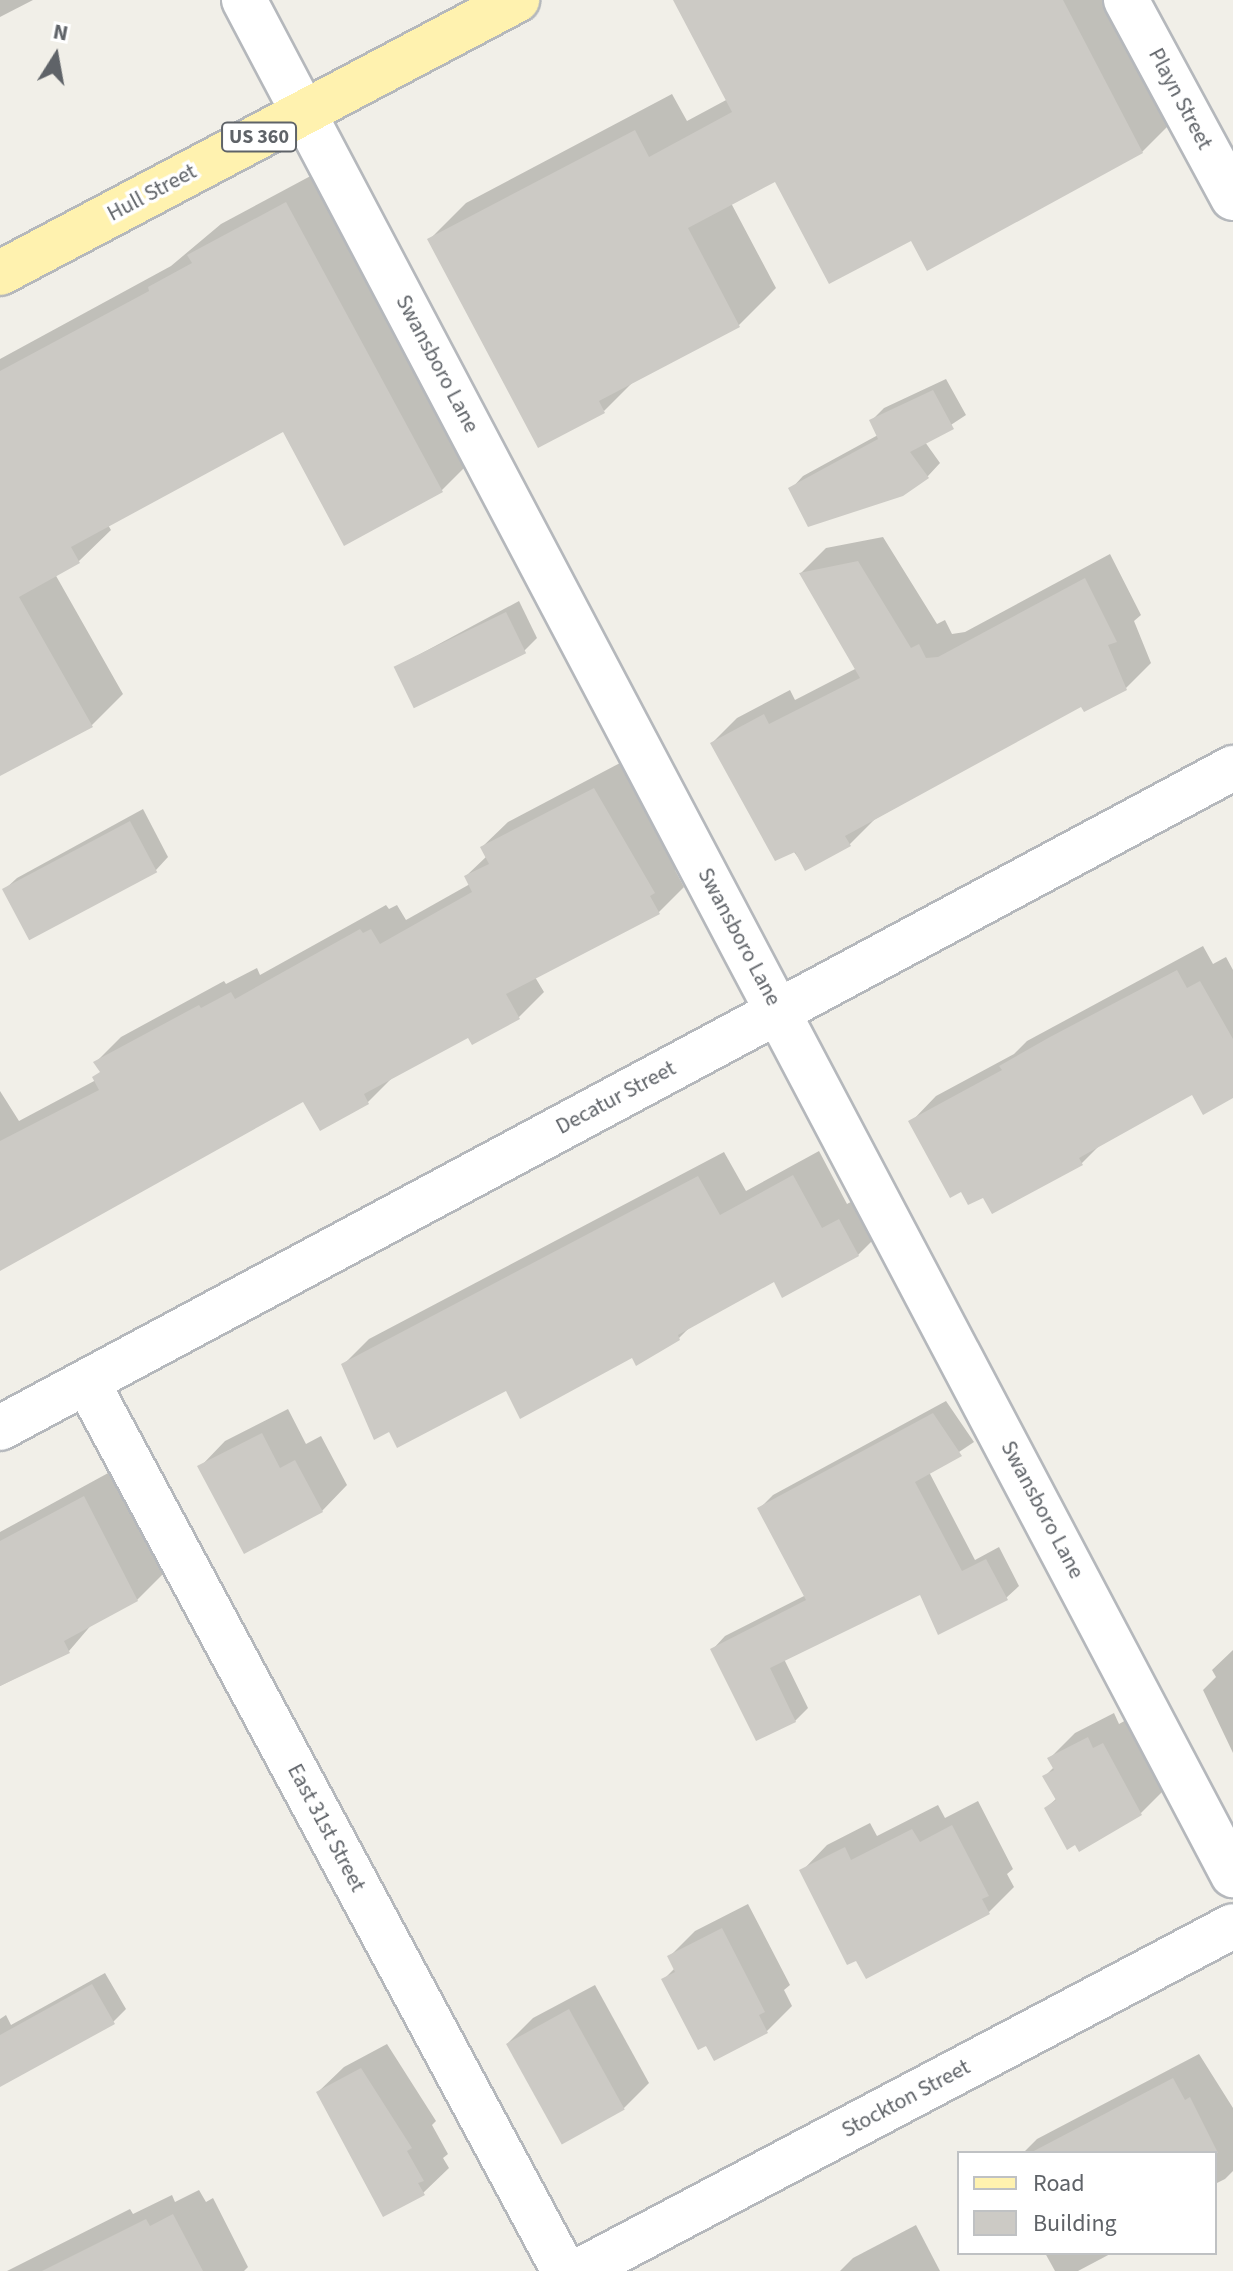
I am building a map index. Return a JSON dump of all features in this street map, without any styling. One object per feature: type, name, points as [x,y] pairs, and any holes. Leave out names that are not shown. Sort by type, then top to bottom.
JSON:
[{"type":"main road","name":"Hull Street","points":[[0,273],[517,0]]},
{"type":"street","name":"Swansboro Lane","points":[[244,0],[1233,1875]]},
{"type":"street","name":"Playn Street","points":[[1126,0],[1233,198]]},
{"type":"street","name":"Decatur Street","points":[[0,1428],[88,1384],[778,1010],[1233,768]]},
{"type":"street","name":"East 31st Street","points":[[88,1384],[564,2271]]},
{"type":"street","name":"Stockton Street","points":[[579,2271],[1233,1926]]},
{"type":"building","points":[[673,0],[1063,0],[1143,153],[927,271],[911,241],[829,284],[775,182],[688,228],[740,327],[599,401],[605,413],[538,448],[427,239],[635,130],[649,157],[732,112]]},
{"type":"building","points":[[286,202],[443,492],[344,546],[283,432],[71,547],[80,563],[19,597],[93,727],[0,776],[0,371],[149,291],[148,287],[192,263],[187,255]]},
{"type":"building","points":[[933,390],[954,429],[910,452],[929,478],[903,496],[808,527],[788,488],[878,439],[869,420]]},
{"type":"building","points":[[858,561],[911,648],[919,644],[926,658],[938,657],[1085,578],[1117,642],[1108,645],[1127,690],[1084,712],[1081,707],[845,836],[851,846],[805,871],[795,852],[775,861],[710,743],[764,714],[769,724],[860,678],[799,573]]},
{"type":"building","points":[[506,612],[526,653],[414,708],[394,667]]},
{"type":"building","points":[[594,788],[655,893],[650,896],[660,914],[506,994],[520,1019],[472,1045],[468,1038],[364,1094],[369,1104],[320,1131],[303,1102],[0,1271],[0,1141],[99,1090],[92,1077],[100,1072],[93,1062],[199,1005],[201,1008],[231,992],[235,999],[360,929],[363,933],[371,929],[380,944],[472,892],[464,876],[489,864],[480,847]]},
{"type":"building","points":[[130,821],[157,872],[29,940],[2,889]]},
{"type":"building","points":[[1177,970],[1187,988],[1200,981],[1233,1039],[1233,1098],[1203,1115],[1192,1095],[1079,1158],[1083,1165],[992,1214],[983,1198],[968,1205],[961,1192],[950,1198],[908,1121],[1002,1070],[999,1066],[1050,1037]]},
{"type":"building","points":[[793,1175],[822,1228],[839,1219],[859,1256],[782,1298],[774,1282],[678,1335],[680,1340],[636,1366],[632,1358],[520,1419],[506,1391],[397,1448],[389,1432],[374,1440],[341,1364],[698,1176],[720,1215]]},
{"type":"building","points":[[933,1413],[962,1456],[915,1482],[962,1571],[986,1559],[1008,1600],[938,1635],[920,1595],[770,1668],[796,1722],[756,1741],[710,1649],[806,1600],[757,1508]]},
{"type":"building","points":[[262,1433],[280,1468],[295,1460],[323,1512],[244,1554],[197,1466]]},
{"type":"building","points":[[84,1496],[138,1601],[64,1641],[70,1653],[0,1686],[0,1541]]},
{"type":"building","points":[[1088,1737],[1093,1748],[1103,1743],[1142,1815],[1079,1852],[1075,1845],[1067,1850],[1044,1808],[1056,1800],[1042,1776],[1054,1770],[1047,1758]]},
{"type":"building","points":[[952,1825],[989,1896],[982,1899],[990,1914],[866,1979],[856,1961],[847,1965],[799,1870],[845,1847],[851,1860],[912,1829],[920,1842]]},
{"type":"building","points":[[722,1928],[765,2012],[759,2015],[768,2033],[714,2061],[706,2046],[698,2050],[661,1979],[675,1972],[667,1956]]},
{"type":"building","points":[[92,1984],[115,2024],[0,2087],[0,2035]]},
{"type":"building","points":[[569,2009],[625,2110],[562,2144],[506,2044]]},
{"type":"building","points":[[361,2068],[412,2148],[407,2151],[424,2181],[418,2183],[425,2195],[383,2217],[316,2092]]},
{"type":"building","points":[[1173,2078],[1185,2100],[1190,2097],[1217,2151],[1034,2151]]},
{"type":"building","points":[[173,2214],[203,2271],[42,2271],[146,2219],[150,2226]]}]
